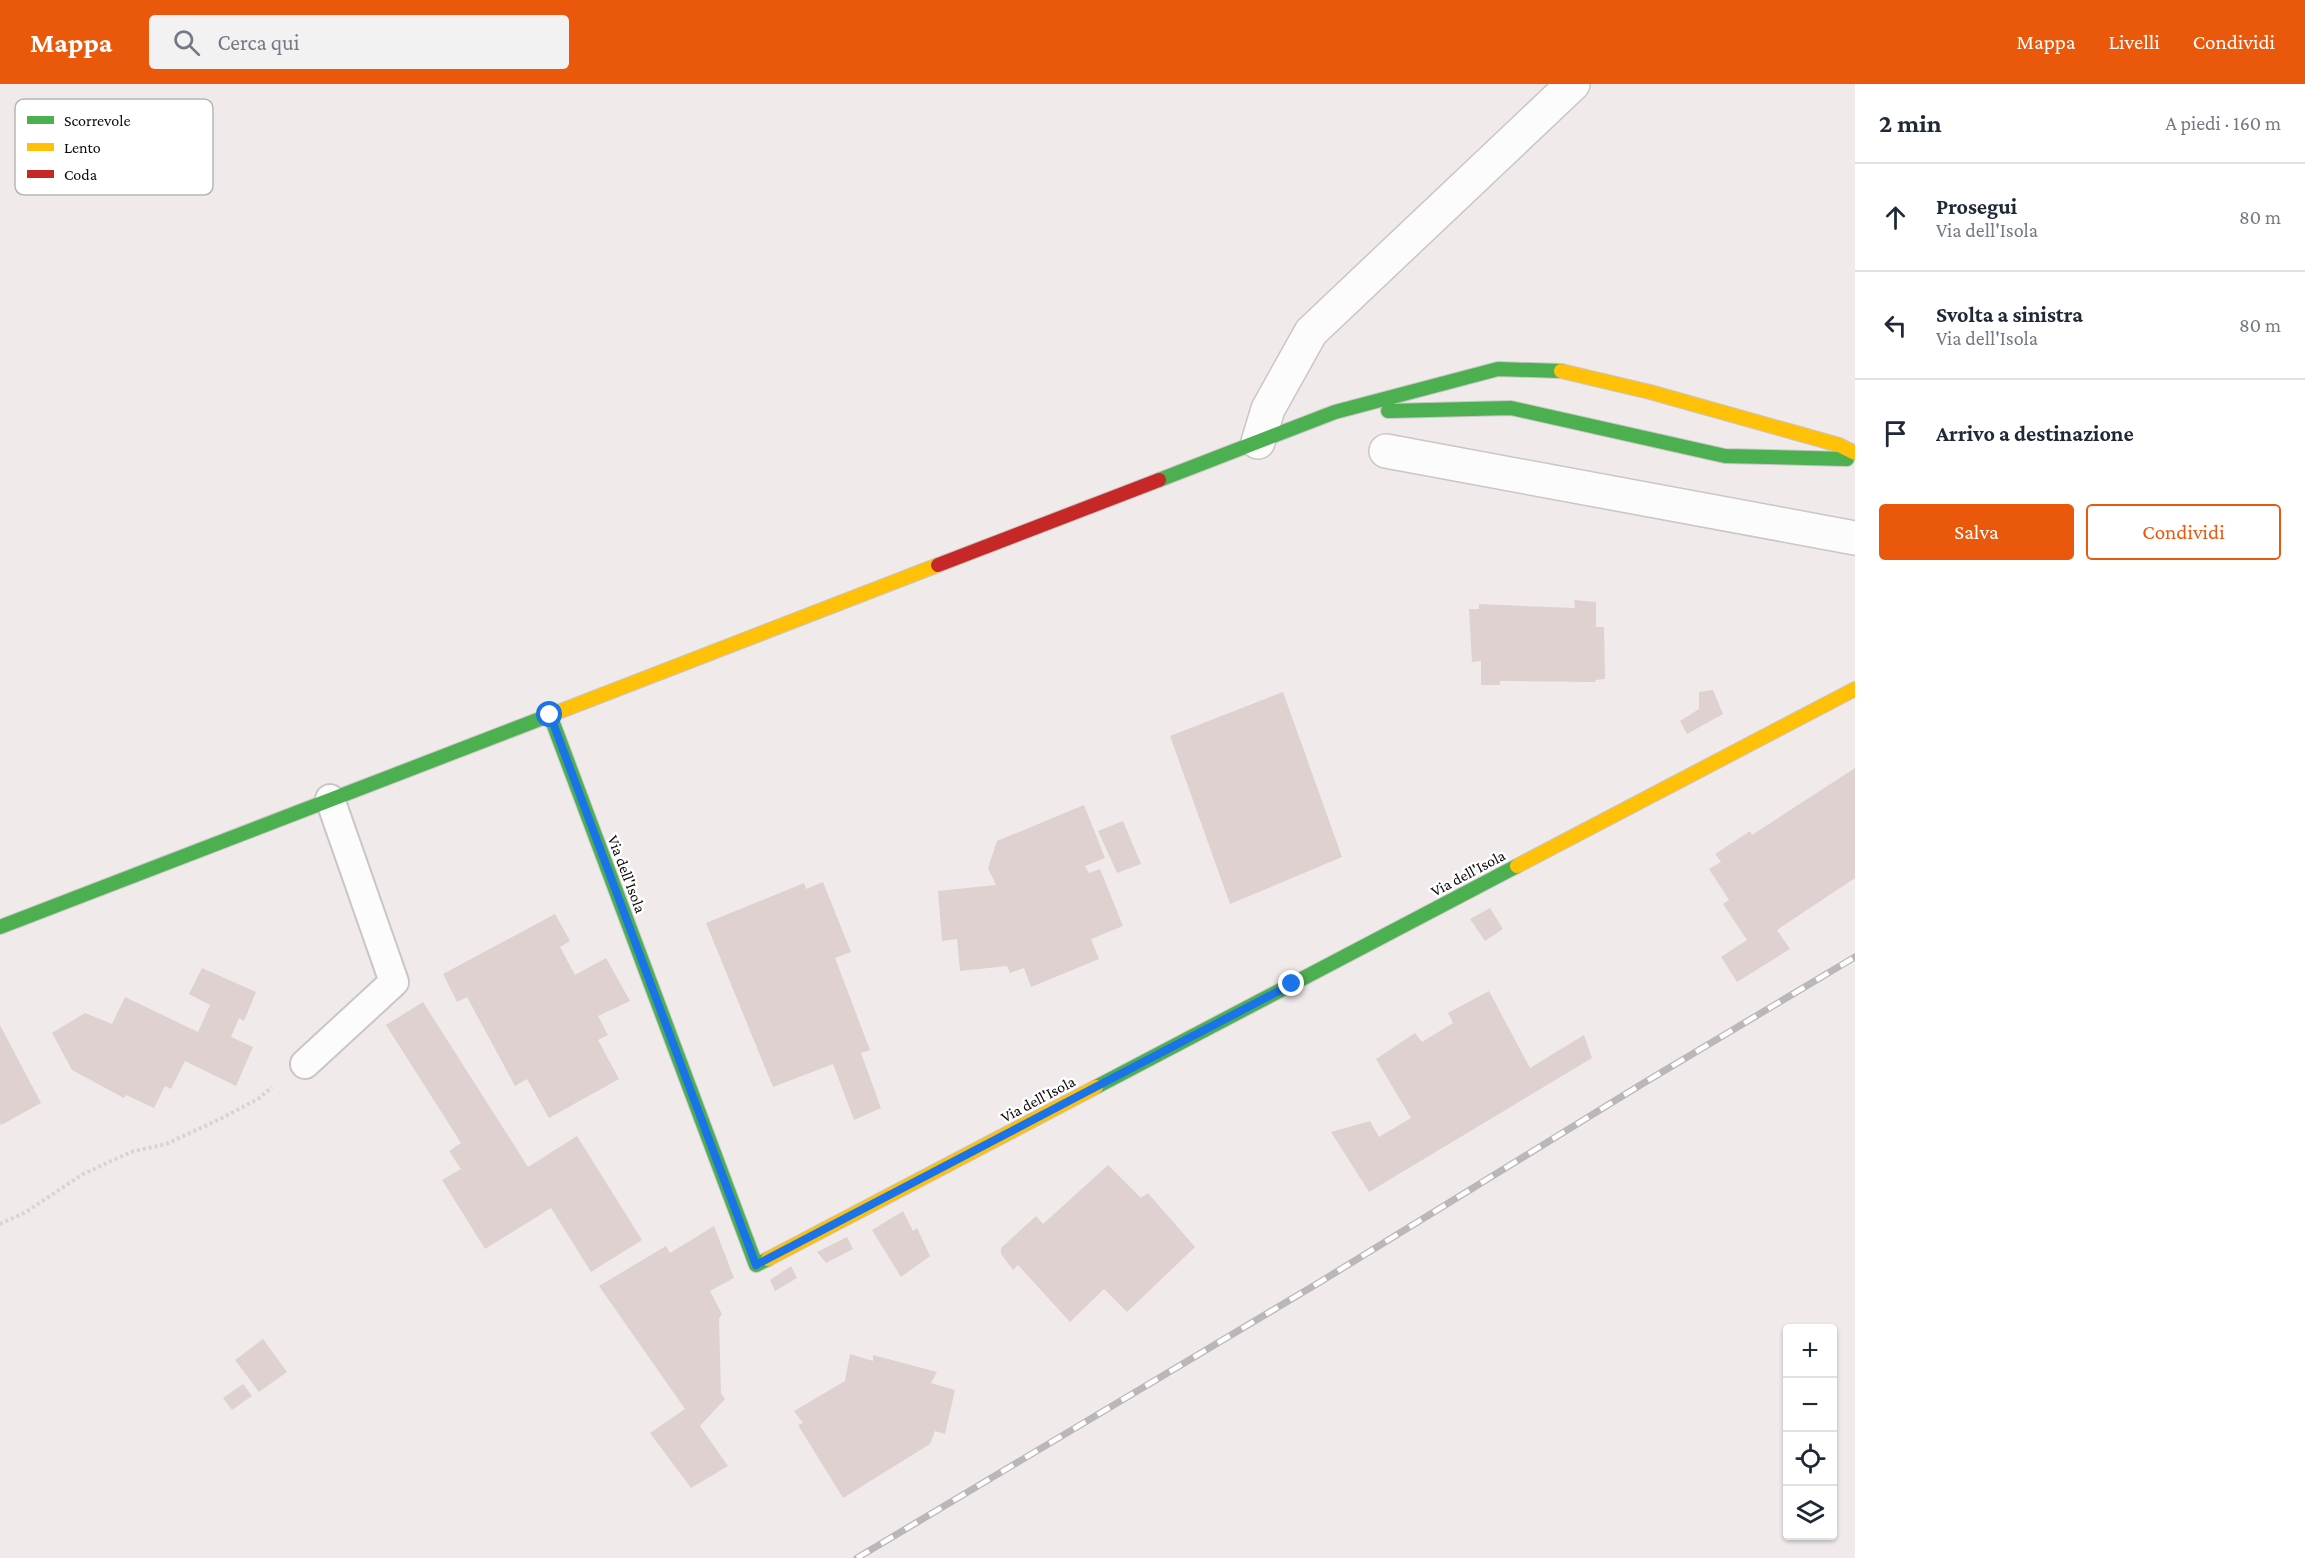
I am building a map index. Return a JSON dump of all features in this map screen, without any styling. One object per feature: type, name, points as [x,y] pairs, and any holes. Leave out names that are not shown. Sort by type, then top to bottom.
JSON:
[{"type":"main road","points":[[0,927],[1335,412],[1498,369],[1562,371],[1684,401],[1839,445],[1855,453]]},
{"type":"main road","points":[[1335,412],[1511,408],[1725,456],[1855,460]]},
{"type":"main road","name":"Via dell'Isola","points":[[550,715],[756,1265],[1855,689]]},
{"type":"street","points":[[1258,442],[1268,409],[1311,332],[1574,84]]},
{"type":"street","points":[[1386,451],[1855,538]]},
{"type":"lane","points":[[305,1064],[394,982],[330,800]]},
{"type":"path","points":[[0,1224],[26,1212],[83,1174],[132,1152],[166,1144],[228,1115],[258,1099],[289,1073],[305,1064]]},
{"type":"building","points":[[1574,600],[1596,602],[1596,627],[1604,627],[1605,679],[1595,680],[1596,682],[1500,681],[1500,685],[1481,685],[1481,661],[1472,662],[1469,609],[1479,609],[1479,604],[1575,608]]},
{"type":"building","points":[[1713,690],[1723,714],[1687,734],[1680,721],[1699,709],[1699,692]]},
{"type":"building","points":[[1283,692],[1342,857],[1230,904],[1170,736]]},
{"type":"building","points":[[1855,768],[1855,878],[1777,930],[1790,949],[1737,982],[1721,957],[1747,940],[1723,904],[1729,900],[1709,869],[1721,862],[1715,854],[1750,831],[1752,835]]},
{"type":"building","points":[[1084,805],[1105,858],[1085,866],[1089,873],[1100,869],[1123,926],[1091,939],[1099,959],[1031,987],[1024,968],[1010,973],[1007,966],[960,971],[957,939],[942,941],[938,891],[996,885],[988,868],[997,841]]},
{"type":"building","points":[[1123,821],[1141,864],[1117,873],[1098,831]]},
{"type":"building","points":[[823,882],[851,952],[835,958],[870,1050],[861,1053],[881,1108],[854,1120],[833,1064],[773,1087],[706,923],[804,883],[806,889]]},
{"type":"building","points":[[1490,908],[1503,929],[1485,941],[1470,919]]},
{"type":"building","points":[[555,914],[570,941],[560,947],[575,975],[606,958],[630,1001],[598,1016],[608,1035],[598,1040],[619,1079],[549,1118],[527,1079],[515,1086],[467,997],[457,1002],[443,974]]},
{"type":"building","points":[[202,968],[256,992],[244,1021],[239,1018],[231,1037],[253,1047],[236,1086],[185,1061],[171,1089],[165,1086],[154,1108],[126,1095],[124,1098],[72,1070],[52,1033],[85,1013],[112,1024],[125,997],[198,1032],[210,1005],[189,994]]},
{"type":"building","points":[[1489,991],[1530,1068],[1584,1035],[1592,1058],[1369,1192],[1331,1132],[1370,1121],[1379,1137],[1411,1118],[1376,1059],[1415,1033],[1422,1042],[1453,1023],[1448,1013]]},
{"type":"building","points":[[423,1002],[528,1167],[577,1136],[642,1240],[591,1272],[551,1208],[485,1249],[442,1180],[461,1169],[449,1151],[461,1143],[386,1025]]},
{"type":"building","points":[[0,1025],[41,1103],[1,1125],[0,1123]]},
{"type":"building","points":[[1108,1165],[1141,1198],[1148,1193],[1195,1247],[1127,1312],[1104,1289],[1070,1322],[1018,1265],[1013,1270],[1001,1254],[1001,1248],[1036,1216],[1043,1224]]},
{"type":"building","points":[[903,1211],[913,1231],[917,1228],[930,1256],[901,1277],[872,1230]]},
{"type":"building","points":[[714,1226],[734,1278],[710,1291],[722,1314],[719,1319],[721,1393],[725,1399],[700,1426],[728,1466],[691,1488],[650,1433],[685,1409],[599,1286],[666,1246],[670,1253]]},
{"type":"building","points":[[847,1237],[853,1249],[826,1263],[817,1252]]},
{"type":"building","points":[[791,1266],[797,1278],[775,1291],[770,1280]]},
{"type":"building","points":[[263,1339],[287,1372],[259,1392],[235,1360]]},
{"type":"building","points":[[850,1354],[873,1361],[873,1355],[937,1372],[931,1383],[955,1390],[945,1434],[935,1431],[930,1444],[843,1498],[798,1425],[803,1423],[794,1411],[845,1381]]},
{"type":"building","points":[[243,1384],[252,1396],[232,1410],[223,1398]]},
{"type":"railway","points":[[857,1558],[1320,1282],[1642,1084],[1855,957]]},
{"type":"traffic: fast","points":[[1159,480],[1335,412],[1498,369],[1561,371]]},
{"type":"traffic: fast","points":[[1388,411],[1511,408],[1725,456],[1847,459]]},
{"type":"traffic: fast","points":[[0,927],[553,714]]},
{"type":"traffic: fast","points":[[550,715],[756,1265],[768,1259]]},
{"type":"traffic: fast","points":[[1096,1087],[1517,866]]},
{"type":"traffic: slow","points":[[1561,371],[1650,392],[1839,445],[1855,453]]},
{"type":"traffic: slow","points":[[553,714],[938,565]]},
{"type":"traffic: slow","points":[[1517,866],[1855,689]]},
{"type":"traffic: slow","points":[[768,1259],[1096,1087]]},
{"type":"traffic: jam","points":[[938,565],[1159,480]]},
{"type":"route","points":[[550,715],[756,1265],[1292,984]]}]
